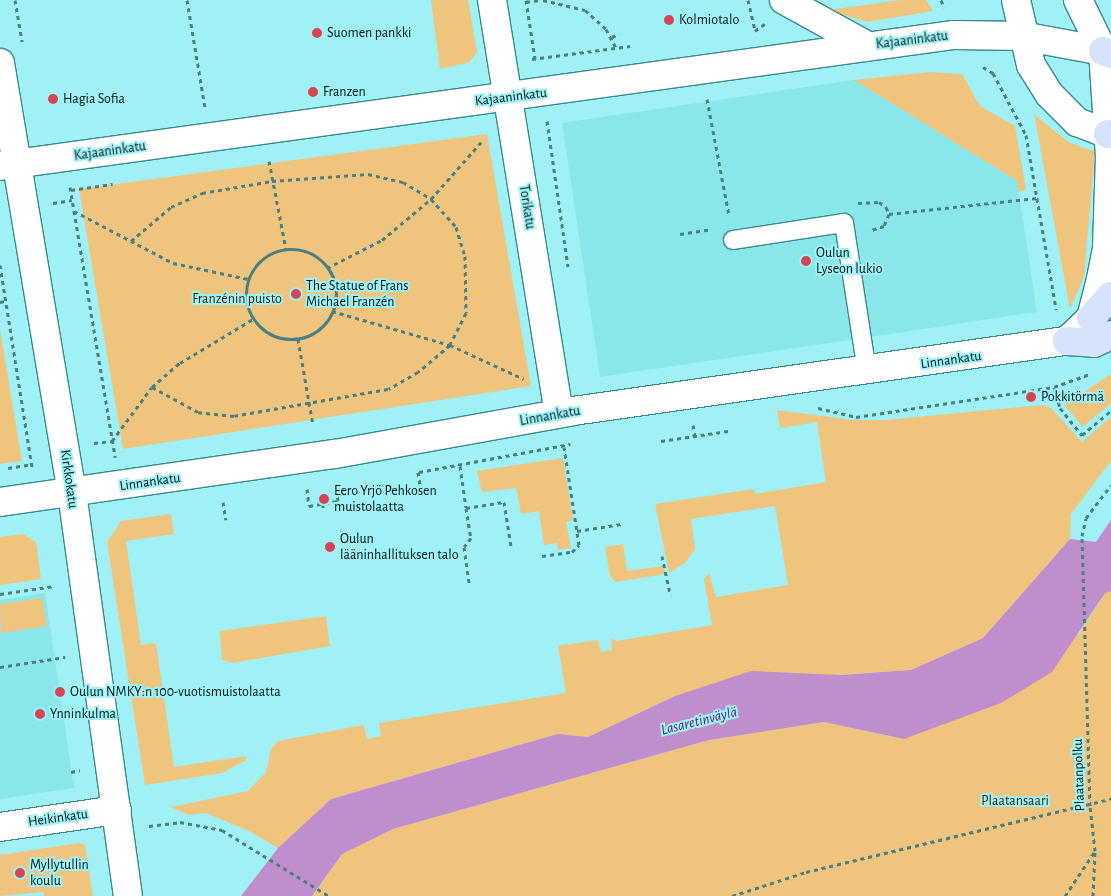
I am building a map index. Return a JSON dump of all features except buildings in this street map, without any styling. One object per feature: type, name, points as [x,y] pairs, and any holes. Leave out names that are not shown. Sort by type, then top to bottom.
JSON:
[{"type":"main road","name":"Torikatu","points":[[492,0],[559,414]]},
{"type":"main road","points":[[1016,0],[1022,36],[1032,65],[1048,94],[1077,122],[1109,134]]},
{"type":"main road","points":[[1078,0],[1107,52],[1109,134],[1107,247],[1101,326]]},
{"type":"main road","points":[[787,2],[866,45]]},
{"type":"main road","name":"Kajaaninkatu","points":[[8,165],[704,71],[866,45],[954,35],[1022,36],[1107,52]]},
{"type":"main road","name":"Kirkkokatu","points":[[0,63],[8,165],[72,493],[128,896]]},
{"type":"main road","points":[[1101,326],[1111,296]]},
{"type":"main road","name":"Linnankatu","points":[[0,502],[335,454],[559,414],[867,372],[1067,341],[1101,326]]},
{"type":"main road","name":"Heikinkatu","points":[[0,827],[117,810]]},
{"type":"lane","points":[[732,232],[844,223],[867,372]]},
{"type":"path","points":[[187,0],[205,109]]},
{"type":"path","points":[[569,272],[543,93],[535,58],[526,1],[544,0],[585,10],[612,38],[616,48]]},
{"type":"path","points":[[748,0],[755,31]]},
{"type":"path","points":[[941,0],[962,64],[981,66],[993,73],[1010,101],[1026,135],[1057,316]]},
{"type":"path","points":[[745,32],[755,31],[787,2]]},
{"type":"path","points":[[612,38],[618,34]]},
{"type":"path","points":[[535,58],[636,46]]},
{"type":"path","points":[[680,234],[732,232],[704,71]]},
{"type":"path","points":[[327,268],[382,240],[431,199],[490,132]]},
{"type":"path","points":[[66,157],[120,486]]},
{"type":"path","points":[[269,160],[286,249]]},
{"type":"path","points":[[131,241],[171,207],[202,193],[272,180],[368,174],[403,182],[431,199],[456,227],[465,256],[466,313],[450,345],[418,372],[388,390],[234,416],[198,412],[152,387]]},
{"type":"path","points":[[888,214],[1037,198]]},
{"type":"path","points":[[74,211],[173,263],[248,279]]},
{"type":"path","points":[[286,249],[309,253],[327,268],[336,297],[332,312],[324,324],[298,339],[272,335],[253,319],[247,306],[248,279],[263,259],[286,249]]},
{"type":"path","points":[[0,265],[32,464],[35,497]]},
{"type":"path","points":[[0,302],[5,301]]},
{"type":"path","points":[[332,312],[450,345],[528,380]]},
{"type":"path","points":[[112,441],[152,387],[180,363],[253,319]]},
{"type":"path","points":[[298,339],[307,404],[313,425]]},
{"type":"path","points":[[810,406],[856,417],[1054,388],[1080,380]]},
{"type":"path","points":[[1054,388],[1060,408],[1082,435],[1111,411]]},
{"type":"path","points":[[303,426],[322,423]]},
{"type":"path","points":[[694,428],[695,436]]},
{"type":"path","points":[[662,441],[728,431]]},
{"type":"path","points":[[542,556],[576,551],[579,545],[564,447]]},
{"type":"path","points":[[115,457],[124,455]]},
{"type":"path","points":[[0,469],[32,464]]},
{"type":"path","points":[[460,466],[471,538],[464,547],[469,583]]},
{"type":"path","points":[[418,472],[421,492]]},
{"type":"path","points":[[307,488],[310,506],[338,502],[336,484]]},
{"type":"path","name":"Plaatanpolku","points":[[1093,896],[1095,851],[1090,806],[1088,644],[1082,536],[1086,518],[1111,486]]},
{"type":"path","points":[[223,502],[226,520]]},
{"type":"path","points":[[466,508],[504,502],[511,546]]},
{"type":"path","points":[[323,504],[323,509]]},
{"type":"path","points":[[577,531],[621,524]]},
{"type":"path","points":[[662,556],[670,595]]},
{"type":"path","points":[[0,594],[55,586]]},
{"type":"path","points":[[0,667],[66,657]]},
{"type":"path","points":[[71,772],[83,770]]},
{"type":"path","points":[[732,896],[806,872],[1090,806],[1111,799]]},
{"type":"path","points":[[144,826],[180,822],[222,830],[329,896]]},
{"type":"path","points":[[1065,896],[1095,851]]},
{"type":"shaded area","name":"Oulun Lyseon lukio","points":[[854,80],[1017,181],[1037,312],[600,377],[562,123]]},
{"type":"shaded area","points":[[45,593],[74,788],[0,799],[0,600]]},
{"type":"green space","points":[[431,0],[468,0],[477,52],[470,62],[440,69]]},
{"type":"green space","points":[[900,0],[926,0],[933,11],[867,22],[828,10]]},
{"type":"green space","points":[[931,72],[962,74],[980,106],[1015,126],[1026,189],[1019,192],[1017,181],[854,80]]},
{"type":"green space","points":[[1034,114],[1068,142],[1095,152],[1084,277],[1070,309]]},
{"type":"green space","name":"Franzénin puisto","points":[[487,134],[531,386],[123,449],[79,189]]},
{"type":"green space","points":[[0,329],[22,461],[0,464]]},
{"type":"green space","points":[[1111,374],[1111,403],[1083,427],[1064,405]]},
{"type":"green space","points":[[1043,405],[1051,408],[1082,442],[1111,417],[1111,461],[1071,514],[1070,539],[983,638],[911,670],[841,675],[675,696],[588,737],[558,734],[331,799],[278,848],[247,830],[206,813],[188,815],[171,807],[248,791],[266,772],[271,749],[278,741],[364,725],[367,739],[381,736],[379,723],[566,693],[558,646],[598,640],[601,652],[612,650],[611,638],[617,641],[712,625],[704,579],[709,573],[716,597],[788,585],[775,506],[691,519],[695,549],[686,562],[669,573],[655,504],[754,489],[755,494],[826,482],[817,422],[780,428],[777,410],[852,420],[885,420]]},
{"type":"green space","points":[[563,458],[573,520],[566,522],[571,548],[558,550],[557,543],[544,545],[539,511],[521,514],[516,488],[482,492],[477,471]]},
{"type":"green space","points":[[171,514],[174,534],[126,541],[141,645],[156,643],[174,767],[246,756],[246,760],[223,773],[145,785],[107,542],[121,521]]},
{"type":"green space","points":[[23,534],[36,542],[41,579],[0,585],[0,537]]},
{"type":"green space","points":[[623,544],[627,571],[664,566],[665,574],[615,582],[610,576],[605,547]]},
{"type":"green space","name":"Plaatansaari","points":[[1111,591],[1111,896],[312,896],[342,854],[393,829],[709,740],[824,722],[904,739],[1079,634],[1105,593]]},
{"type":"green space","points":[[42,598],[47,626],[1,633],[0,604]]},
{"type":"green space","points":[[326,616],[330,646],[233,663],[222,660],[220,631]]},
{"type":"green space","points":[[79,843],[85,845],[93,896],[44,896],[43,892],[0,896],[0,855]]},
{"type":"water","name":"Lasaretinväylä","points":[[1111,520],[1111,591],[1105,593],[1052,672],[1001,703],[904,739],[824,722],[709,740],[393,829],[342,854],[312,896],[241,896],[278,848],[331,799],[558,734],[588,737],[675,696],[751,671],[841,675],[911,670],[983,638],[1070,539],[1096,542]]},
{"type":"place","name":"Kolmiotalo","points":[[669,20]]},
{"type":"place","name":"Suomen pankki","points":[[317,33]]},
{"type":"place","name":"Franzen","points":[[313,92]]},
{"type":"place","name":"Hagia Sofia","points":[[53,99]]},
{"type":"place","name":"Oulun Lyseon lukio","points":[[806,261]]},
{"type":"place","name":"The Statue of Frans Michael Franzén","points":[[296,294]]},
{"type":"place","name":"Pokkitörmä","points":[[1031,397]]},
{"type":"place","name":"Eero Yrjö Pehkosen muistolaatta","points":[[324,499]]},
{"type":"place","name":"Oulun lääninhallituksen talo","points":[[330,547]]},
{"type":"place","name":"Oulun NMKY:n 100-vuotismuistolaatta","points":[[60,692]]},
{"type":"place","name":"Ynninkulma","points":[[40,714]]},
{"type":"place","name":"Myllytullin koulu","points":[[20,873]]}]
